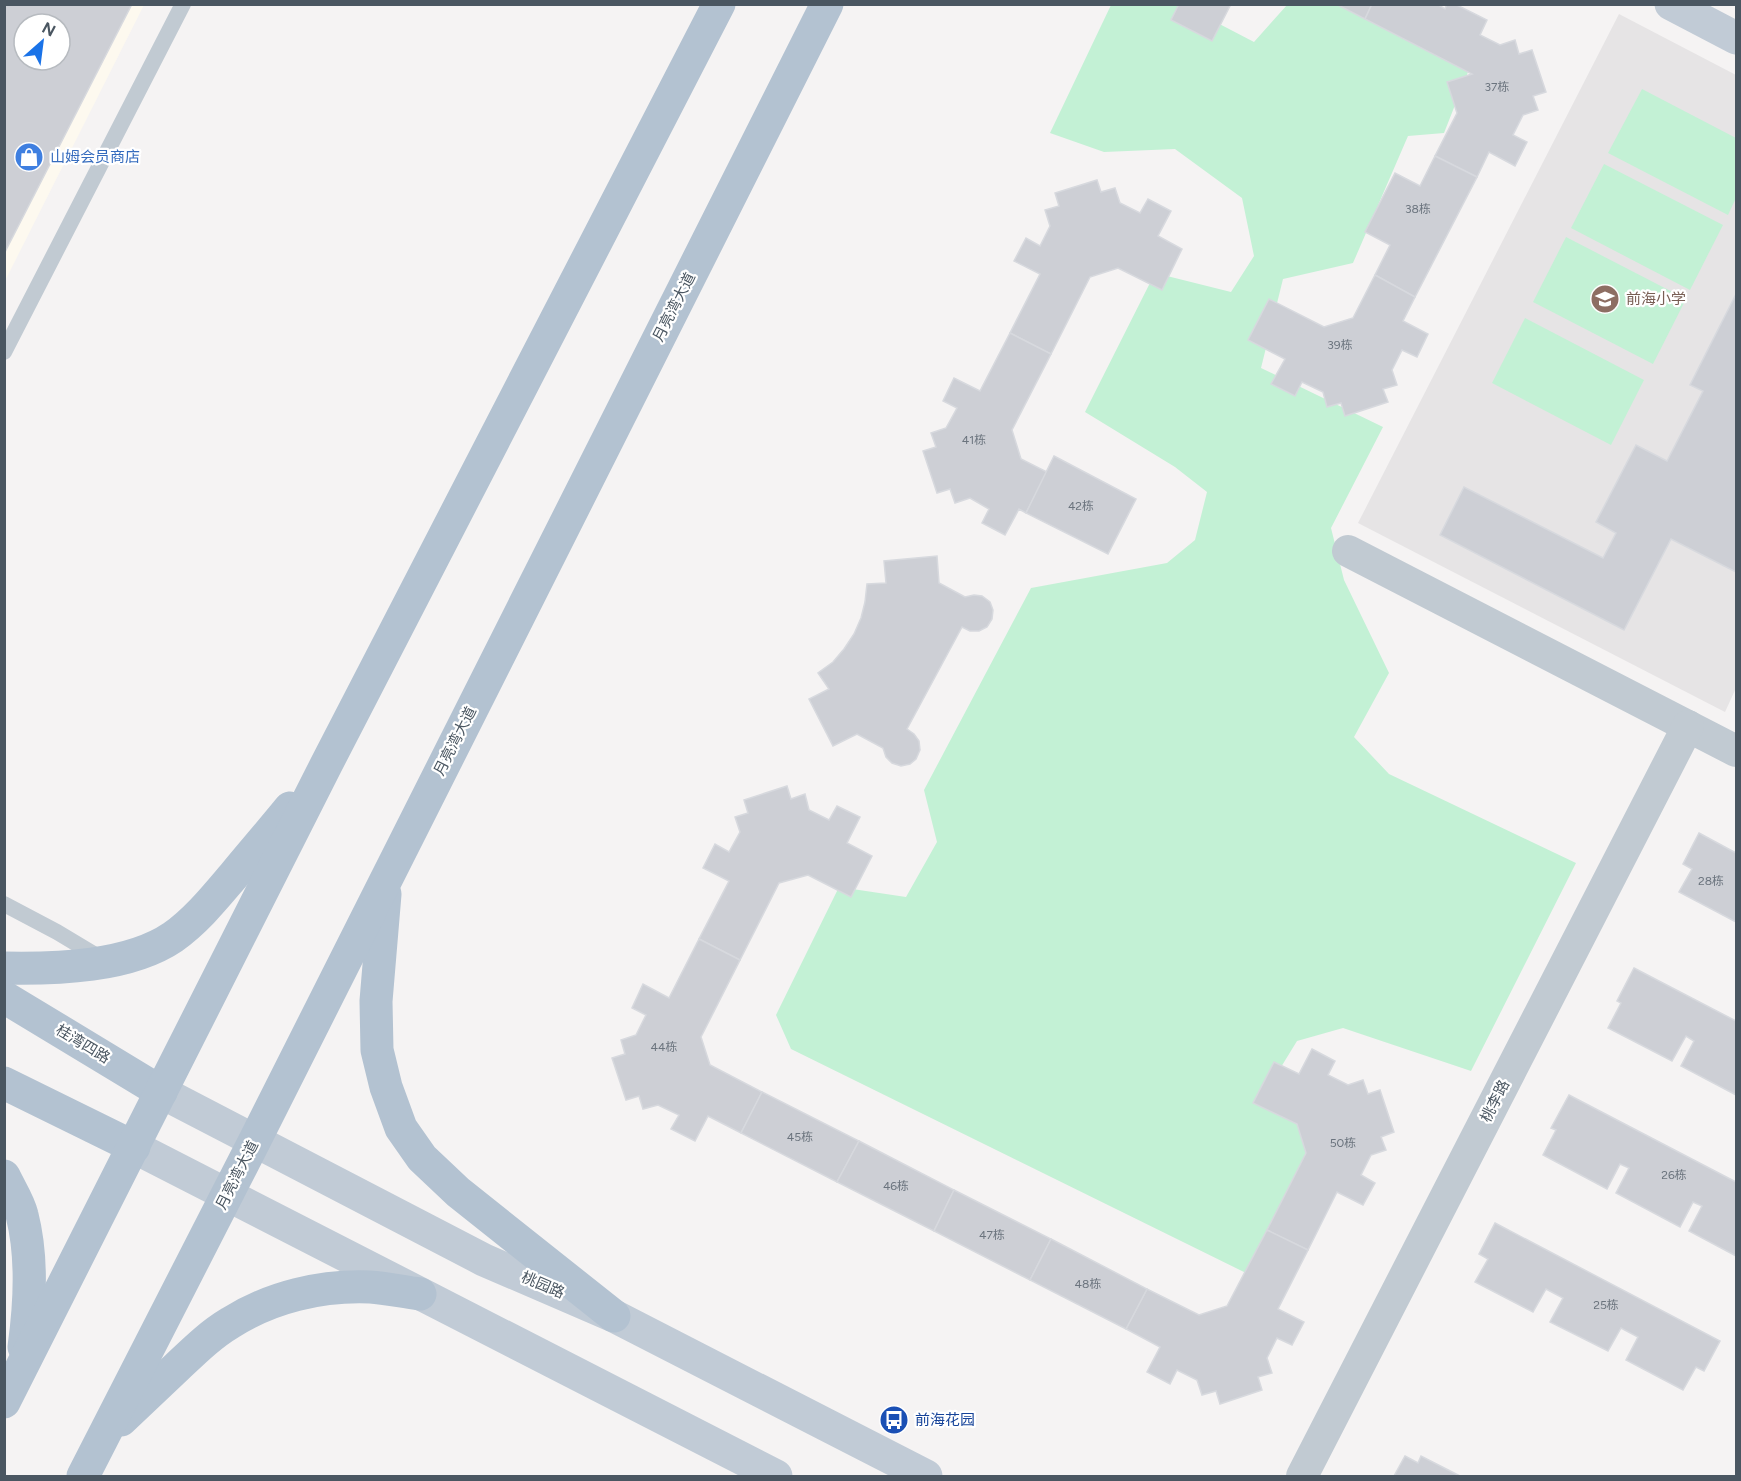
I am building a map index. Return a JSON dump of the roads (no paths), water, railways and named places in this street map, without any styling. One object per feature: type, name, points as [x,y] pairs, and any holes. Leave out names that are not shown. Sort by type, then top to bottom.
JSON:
[{"type":"main road","points":[[4,1402],[326,765],[719,4]]},
{"type":"main road","name":"月亮湾大道","points":[[82,1476],[255,1140],[827,4]]},
{"type":"main road","points":[[1671,4],[1737,38]]},
{"type":"main road","points":[[4,968],[45,967],[105,961],[132,956],[173,937],[210,903],[326,765]]},
{"type":"main road","points":[[386,877],[376,1001],[377,1050],[386,1087],[401,1128],[422,1158],[458,1192],[614,1316]]},
{"type":"main road","name":"桂湾四路","points":[[4,997],[161,1092]]},
{"type":"main road","points":[[4,1083],[227,1194],[776,1476]]},
{"type":"main road","name":"桃园路","points":[[161,1092],[484,1260],[614,1316],[926,1476]]},
{"type":"main road","points":[[4,1176],[22,1214],[29,1260],[29,1311],[22,1366]]},
{"type":"main road","points":[[102,1438],[201,1344],[228,1323],[254,1309],[285,1297],[340,1288],[370,1287],[420,1294]]},
{"type":"street","points":[[1348,551],[1737,751]]},
{"type":"street","name":"桃李路","points":[[1302,1476],[1688,726]]},
{"type":"lane","points":[[4,352],[183,4]]},
{"type":"lane","points":[[4,904],[105,961]]},
{"type":"place","name":"山姆会员商店","points":[[29,157]]},
{"type":"place","name":"前海小学","points":[[1605,299]]},
{"type":"place","name":"前海花园","points":[[894,1420]]}]
